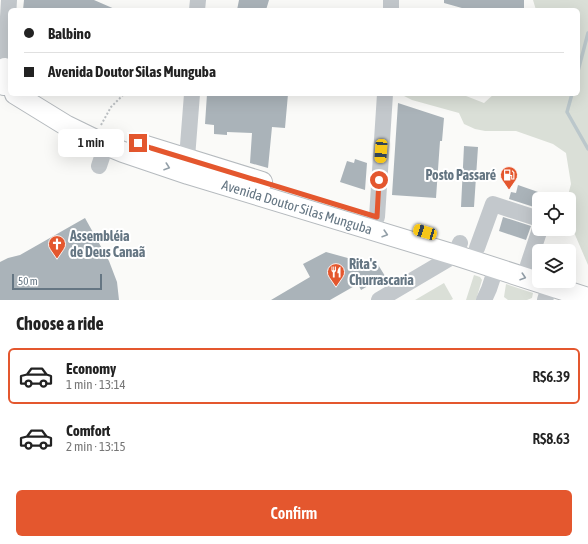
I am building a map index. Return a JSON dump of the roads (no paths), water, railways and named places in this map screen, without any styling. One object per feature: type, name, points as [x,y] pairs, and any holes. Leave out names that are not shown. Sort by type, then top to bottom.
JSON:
[{"type":"main road","name":"Avenida Doutor Silas Munguba","points":[[28,96],[67,126],[187,158],[377,217],[464,249],[496,268],[548,289],[588,298]]},
{"type":"main road","name":"Avenida Doutor Silas Munguba","points":[[43,96],[84,121],[103,136],[188,174],[464,249],[532,266]]},
{"type":"main road","points":[[576,280],[588,284]]},
{"type":"street","points":[[5,78],[8,20]]},
{"type":"street","points":[[187,158],[192,96]]},
{"type":"street","points":[[377,217],[385,96]]},
{"type":"street","points":[[99,166],[103,136]]},
{"type":"street","points":[[381,300],[464,249],[493,204],[532,217]]},
{"type":"street","points":[[489,296],[496,268]]},
{"type":"waterway","points":[[580,63],[588,33]]},
{"type":"waterway","points":[[571,96],[567,112],[588,149]]},
{"type":"place","name":"Posto Passaré","points":[[509,190]]},
{"type":"place","name":"Assembléia de Deus Canaã","points":[[57,259]]},
{"type":"place","name":"Rita's Churrascaria","points":[[336,287]]}]
